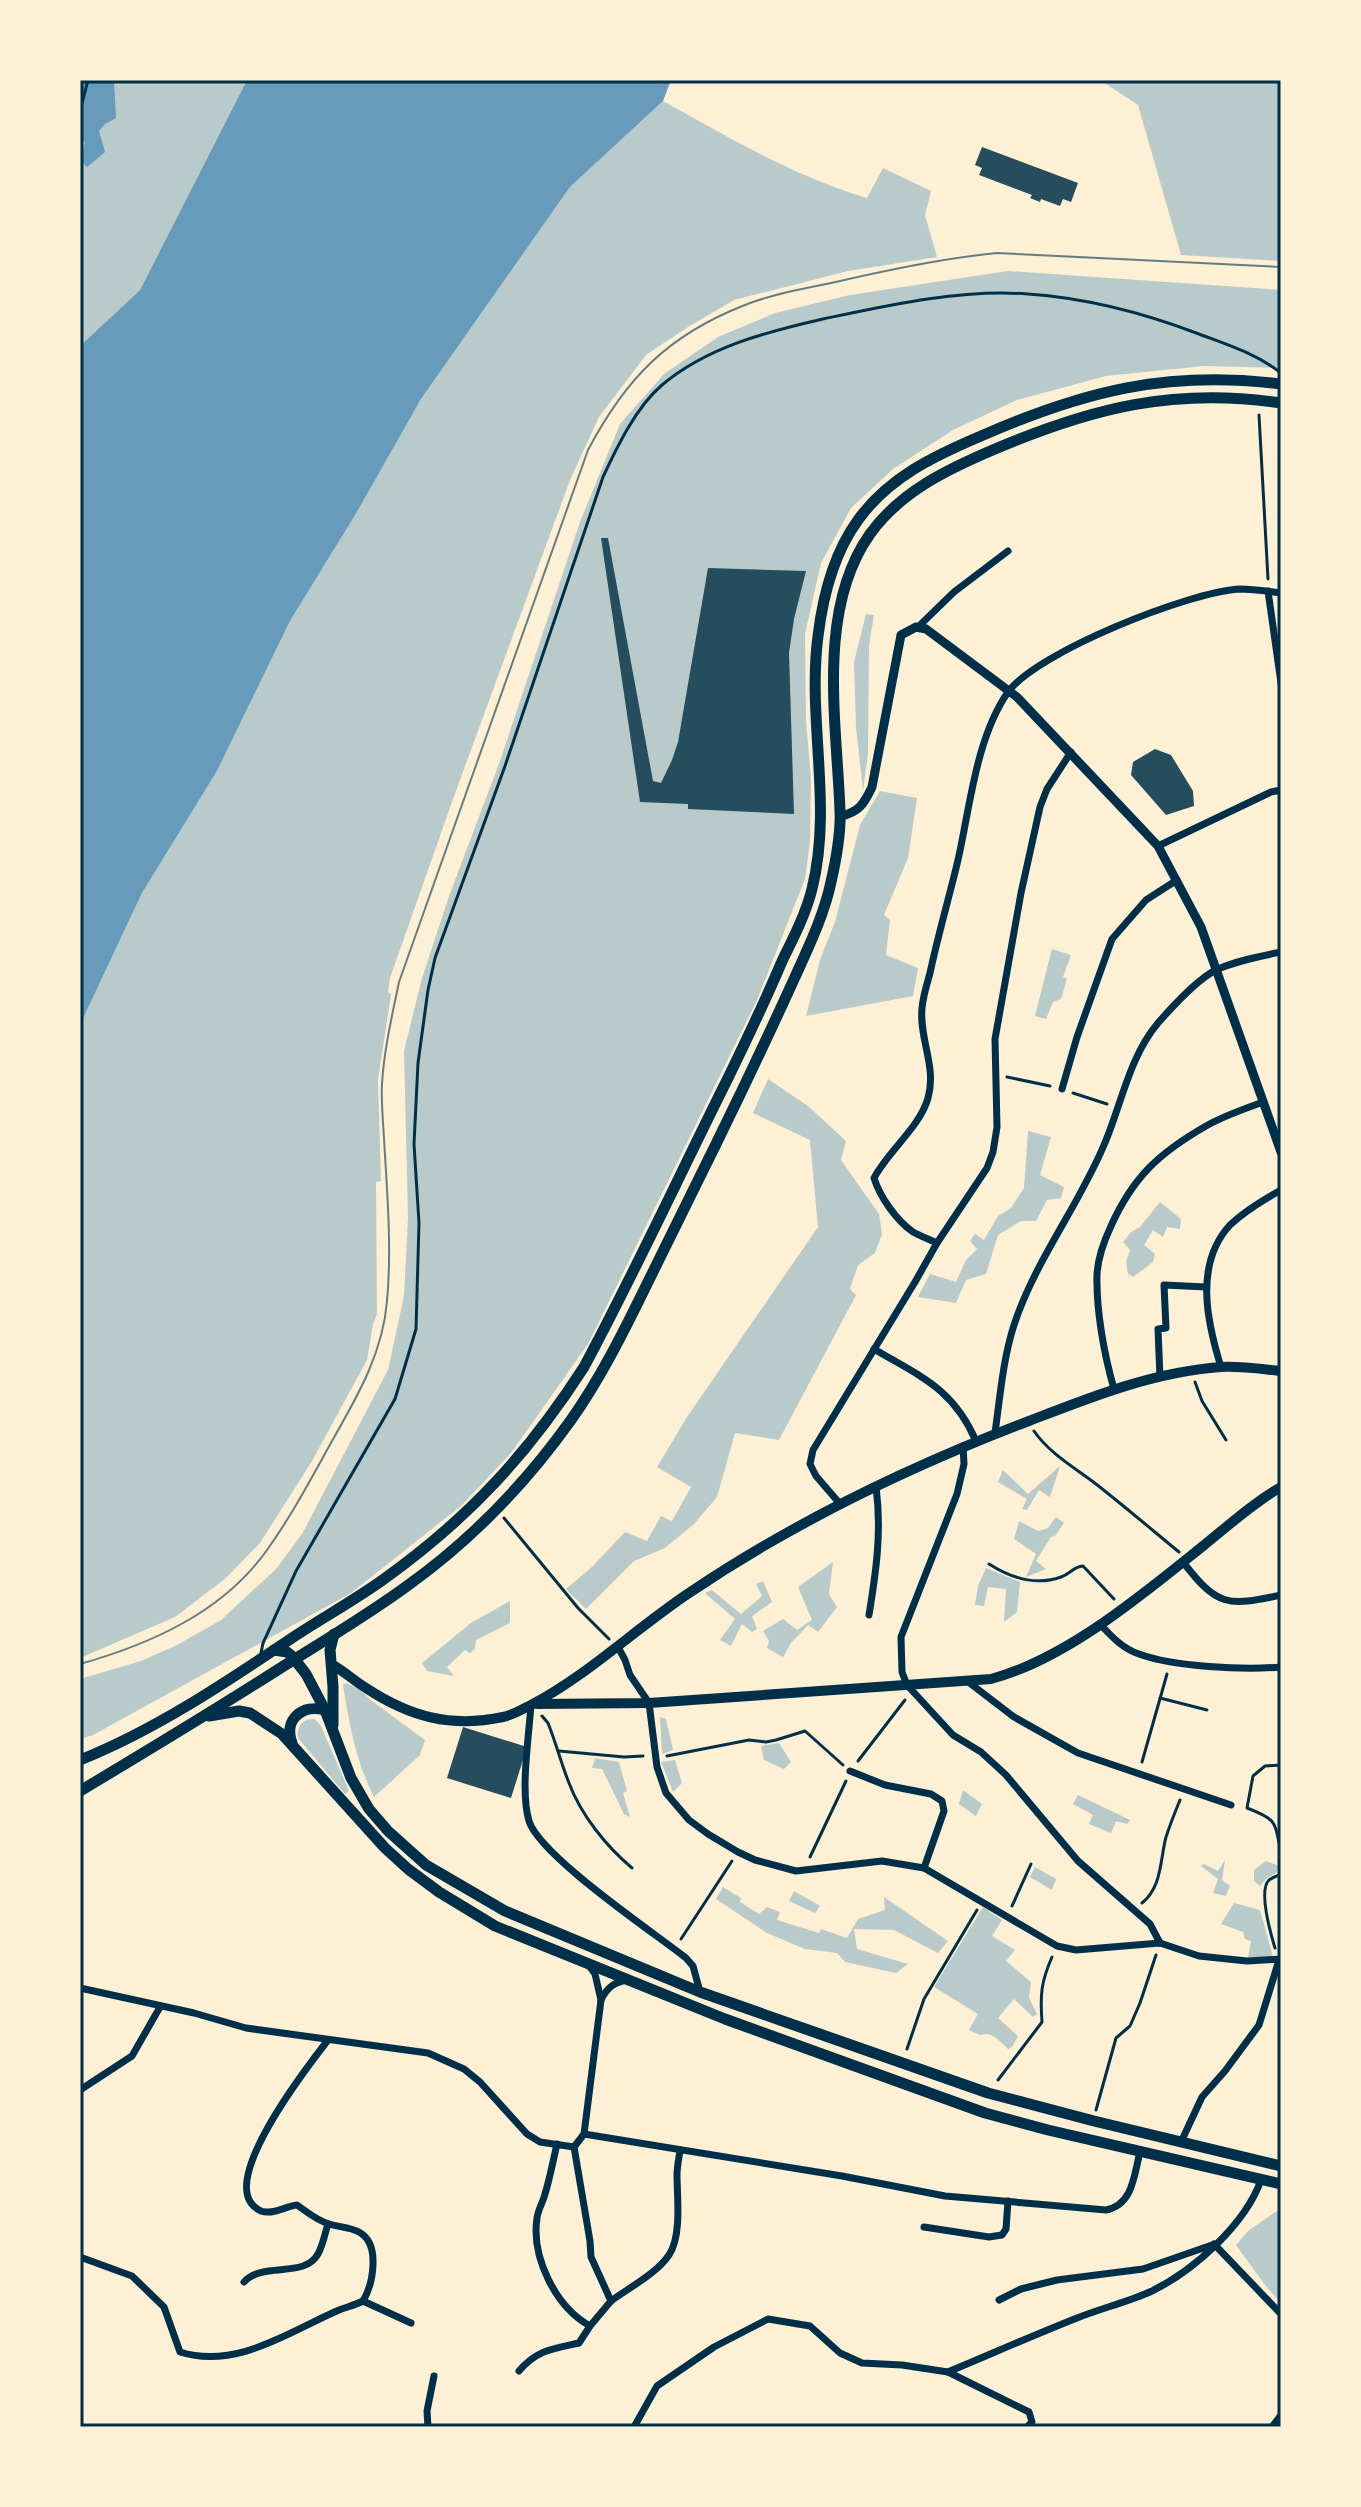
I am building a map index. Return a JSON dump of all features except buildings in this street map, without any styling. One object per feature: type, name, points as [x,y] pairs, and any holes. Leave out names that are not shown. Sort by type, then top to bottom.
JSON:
[{"type":"main road","points":[[80,1760],[145,1729],[381,1581],[471,1509],[518,1459],[584,1367],[763,1005],[812,890],[821,817],[816,684],[818,636],[833,569],[843,543],[858,520],[889,486],[909,470],[981,436],[1063,403],[1099,392],[1164,382],[1226,379],[1281,384]]},
{"type":"main road","points":[[80,1791],[162,1743],[408,1586],[497,1509],[534,1468],[579,1409],[605,1366],[656,1266],[817,929],[831,882],[841,816],[835,705],[836,635],[847,584],[868,536],[924,483],[957,465],[1096,411],[1181,399],[1258,399],[1281,403]]},
{"type":"main road","points":[[331,1664],[364,1687],[415,1715],[443,1721],[505,1717],[572,1681],[686,1594],[735,1563],[876,1487],[963,1446],[1114,1389],[1160,1377],[1221,1367],[1281,1371]]},
{"type":"main road","points":[[531,1704],[649,1703],[991,1679],[1019,1672],[1100,1624],[1265,1496],[1281,1487]]},
{"type":"main road","points":[[332,1730],[330,1650],[334,1634]]},
{"type":"main road","points":[[274,1650],[287,1652],[296,1659],[325,1710],[351,1778],[369,1809],[388,1831],[426,1865],[505,1911],[700,1992],[988,2093],[1281,2166]]},
{"type":"main road","points":[[292,1743],[289,1730],[296,1714],[309,1708],[325,1710]]},
{"type":"main road","points":[[201,1718],[224,1713],[250,1713],[271,1725],[292,1743],[385,1848],[423,1881],[495,1926],[725,2019],[985,2113],[1281,2184]]},
{"type":"main road","points":[[1261,2180],[1263,2162]]},
{"type":"street","points":[[918,627],[954,592],[1008,551]]},
{"type":"street","points":[[937,1243],[912,1231],[898,1218],[878,1191],[874,1178],[927,1103],[931,1085],[922,1009],[984,746],[999,708],[1010,690],[1053,659],[1128,621],[1237,589],[1281,593]]},
{"type":"street","points":[[1268,591],[1281,683]]},
{"type":"street","points":[[841,816],[864,805],[872,787],[901,635],[908,629],[926,629],[1010,690],[1158,846],[1201,927],[1278,1136],[1281,1152]]},
{"type":"street","points":[[841,1505],[816,1476],[810,1464],[813,1450],[937,1243],[987,1168],[993,1152],[997,1127],[995,1039],[1021,893],[1040,807],[1054,775],[1071,752]]},
{"type":"street","points":[[1158,846],[1281,790]]},
{"type":"street","points":[[1062,1089],[1112,939],[1146,900],[1177,880]]},
{"type":"street","points":[[995,1433],[1013,1327],[1054,1239],[1084,1190],[1140,1050],[1157,1025],[1216,970],[1281,952]]},
{"type":"street","points":[[1114,1389],[1103,1349],[1097,1273],[1100,1253],[1119,1208],[1135,1180],[1173,1146],[1208,1124],[1263,1102]]},
{"type":"street","points":[[1221,1367],[1208,1318],[1206,1287],[1210,1262],[1224,1234],[1256,1204],[1281,1190]]},
{"type":"street","points":[[1160,1377],[1158,1329],[1166,1328],[1164,1285],[1206,1287]]},
{"type":"street","points":[[874,1349],[951,1398],[968,1421],[976,1441]]},
{"type":"street","points":[[963,1446],[964,1464],[957,1494],[901,1637],[902,1672],[907,1685],[953,1735],[981,1752],[1006,1775],[1078,1861],[1150,1924],[1160,1943]]},
{"type":"street","points":[[869,1615],[878,1561],[880,1514],[876,1487]]},
{"type":"street","points":[[1185,1561],[1204,1590],[1220,1600],[1250,1602],[1281,1595]]},
{"type":"street","points":[[1100,1624],[1118,1643],[1139,1654],[1171,1661],[1248,1669],[1281,1667]]},
{"type":"street","points":[[618,1647],[630,1675],[649,1703],[655,1757],[666,1793],[689,1820],[738,1852],[796,1871],[882,1861],[924,1868],[1057,1946],[1076,1950],[1160,1943],[1199,1956],[1247,1961],[1280,1960],[1259,2025],[1202,2097],[1181,2142]]},
{"type":"street","points":[[966,1680],[1014,1717],[1078,1753],[1231,1805]]},
{"type":"street","points":[[531,1704],[525,1795],[535,1834],[601,1893],[693,1966],[700,1992]]},
{"type":"street","points":[[850,1771],[885,1785],[931,1794],[942,1801],[944,1811],[924,1868]]},
{"type":"street","points":[[588,1964],[595,1974],[601,2000],[584,2134],[574,2147],[591,2257],[611,2301]]},
{"type":"street","points":[[601,2000],[607,1989],[616,1982],[629,1980]]},
{"type":"street","points":[[80,1988],[194,2013],[246,2028],[428,2053],[464,2069],[480,2082],[527,2134],[540,2142],[574,2147]]},
{"type":"street","points":[[80,2090],[132,2056],[160,2007]]},
{"type":"street","points":[[80,2257],[132,2276],[164,2307],[180,2352],[192,2356],[251,2350],[363,2301],[373,2273],[368,2240],[359,2232],[315,2218],[297,2205],[265,2213],[257,2209],[247,2195],[250,2165],[284,2098],[328,2040]]},
{"type":"street","points":[[584,2134],[945,2196],[1106,2210],[1118,2208],[1126,2198],[1140,2152]]},
{"type":"street","points":[[557,2144],[537,2217],[537,2238],[552,2289],[574,2316],[590,2326]]},
{"type":"street","points":[[519,2371],[540,2352],[579,2343],[611,2301],[647,2276],[669,2255],[674,2244],[680,2150]]},
{"type":"street","points":[[948,2372],[1080,2317],[1150,2292],[1182,2274],[1250,2204],[1261,2180]]},
{"type":"street","points":[[924,2227],[989,2237],[1002,2235],[1006,2229],[1008,2201]]},
{"type":"street","points":[[244,2282],[256,2272],[293,2269],[313,2260],[328,2224]]},
{"type":"street","points":[[999,2300],[1021,2289],[1057,2280],[1143,2269],[1214,2244]]},
{"type":"street","points":[[1214,2244],[1281,2314]]},
{"type":"street","points":[[363,2301],[411,2323]]},
{"type":"street","points":[[634,2427],[657,2386],[714,2347],[768,2319],[810,2326],[840,2353],[862,2363],[948,2372],[1029,2412],[1032,2422],[1027,2427]]},
{"type":"street","points":[[428,2427],[427,2411],[434,2376]]},
{"type":"street","points":[[1272,2427],[1281,2415]]},
{"type":"lane","points":[[260,1659],[263,1643],[296,1571],[395,1399],[416,1329],[419,1223],[414,1144],[418,1063],[435,958],[505,766],[603,477],[622,438],[660,387],[695,362],[730,345],[776,331],[892,305],[988,294],[1066,298],[1149,315],[1251,354],[1281,373]]},
{"type":"path","points":[[80,111],[88,80]]},
{"type":"path","points":[[1258,399],[1268,591]]},
{"type":"path","points":[[1190,1371],[1202,1401],[1226,1440]]},
{"type":"path","points":[[1028,1421],[1039,1439],[1185,1561]]},
{"type":"path","points":[[497,1509],[578,1608],[618,1647]]},
{"type":"path","points":[[989,1564],[1026,1582],[1063,1577],[1083,1566],[1122,1608]]},
{"type":"path","points":[[1139,1774],[1171,1661]]},
{"type":"path","points":[[1160,1698],[1207,1710]]},
{"type":"path","points":[[531,1704],[548,1723],[578,1803],[609,1847],[632,1868]]},
{"type":"path","points":[[559,1751],[655,1757],[749,1740],[766,1742],[805,1731],[850,1771]]},
{"type":"path","points":[[1281,1765],[1265,1766],[1253,1776],[1247,1808],[1274,1822],[1281,1852]]},
{"type":"path","points":[[1134,1909],[1153,1892],[1166,1837],[1184,1789]]},
{"type":"path","points":[[675,1949],[738,1852]]},
{"type":"path","points":[[1007,1917],[1031,1864]]},
{"type":"path","points":[[1280,1960],[1271,1936],[1264,1889],[1268,1880],[1281,1874]]},
{"type":"path","points":[[902,2064],[924,1999],[983,1902]]},
{"type":"path","points":[[1094,2121],[1116,2038],[1130,2026],[1160,1943]]},
{"type":"path","points":[[988,2093],[1042,2022],[1039,1998],[1043,1977],[1057,1946]]},
{"type":"shaded area","points":[[80,80],[247,80],[140,290],[80,346]]},
{"type":"shaded area","points":[[1100,80],[1281,80],[1281,261],[1181,255],[1138,105]]},
{"type":"shaded area","points":[[663,101],[762,155],[840,189],[867,198],[883,168],[931,191],[925,215],[937,257],[848,271],[734,300],[646,355],[599,417],[570,480],[390,978],[388,992],[391,994],[378,1080],[381,1181],[376,1182],[377,1314],[367,1360],[312,1461],[260,1543],[226,1578],[175,1617],[80,1658],[80,1025],[142,893],[217,771],[290,621],[421,399],[570,187]]},
{"type":"shaded area","points":[[1008,271],[1281,290],[1281,368],[1204,366],[1106,376],[1017,400],[953,430],[893,469],[851,508],[821,563],[805,634],[806,720],[811,780],[810,841],[805,879],[757,1000],[588,1344],[511,1453],[462,1505],[351,1593],[93,1735],[80,1739],[80,1679],[141,1661],[177,1645],[221,1620],[276,1569],[302,1534],[388,1370],[404,1296],[408,1218],[404,1051],[422,978],[448,899],[500,761],[580,522],[620,424],[664,374],[718,337],[775,313],[850,295]]},
{"type":"shaded area","points":[[866,614],[874,615],[869,645],[868,753],[863,791],[856,727],[854,662]]},
{"type":"shaded area","points":[[880,791],[917,798],[908,858],[884,915],[890,920],[886,955],[918,968],[913,996],[806,1016],[860,825]]},
{"type":"shaded area","points":[[1052,949],[1071,955],[1063,977],[1067,979],[1061,999],[1053,1002],[1046,1019],[1035,1016]]},
{"type":"shaded area","points":[[768,1079],[808,1106],[846,1141],[841,1160],[879,1214],[882,1234],[875,1253],[858,1265],[850,1289],[856,1295],[779,1440],[735,1433],[717,1497],[694,1524],[665,1548],[634,1561],[586,1609],[566,1589],[625,1532],[647,1541],[661,1516],[672,1521],[691,1487],[657,1467],[687,1417],[818,1227],[810,1140],[753,1113]]},
{"type":"shaded area","points":[[1028,1131],[1051,1137],[1040,1175],[1064,1187],[1061,1198],[1047,1200],[1036,1221],[1021,1221],[998,1235],[986,1274],[966,1280],[956,1303],[918,1297],[930,1274],[956,1282],[966,1260],[977,1249],[970,1241],[975,1234],[984,1240],[998,1216],[1011,1208],[1024,1188]]},
{"type":"shaded area","points":[[1160,1202],[1181,1219],[1180,1229],[1167,1227],[1163,1237],[1153,1230],[1144,1245],[1155,1254],[1153,1262],[1133,1277],[1128,1274],[1126,1262],[1130,1250],[1123,1242]]},
{"type":"shaded area","points":[[1060,1466],[1050,1497],[1039,1490],[1027,1510],[1022,1509],[1027,1499],[998,1482],[1003,1470],[1028,1494]]},
{"type":"shaded area","points":[[1056,1517],[1064,1523],[1036,1561],[1046,1569],[1026,1577],[1036,1554],[1014,1539],[1019,1521],[1038,1531],[1048,1528]]},
{"type":"shaded area","points":[[833,1562],[829,1594],[837,1607],[818,1632],[808,1625],[783,1657],[767,1648],[769,1641],[763,1631],[783,1619],[797,1630],[812,1620],[798,1587]]},
{"type":"shaded area","points":[[986,1568],[1020,1582],[1017,1612],[1004,1622],[1006,1589],[988,1587],[984,1606],[975,1605],[978,1586]]},
{"type":"shaded area","points":[[763,1581],[772,1602],[752,1616],[757,1629],[752,1632],[742,1624],[731,1646],[720,1640],[735,1619],[705,1593],[712,1590],[741,1614],[762,1596],[756,1584]]},
{"type":"shaded area","points":[[510,1601],[510,1623],[476,1640],[475,1649],[470,1653],[465,1650],[447,1667],[454,1676],[427,1671],[422,1663],[471,1623]]},
{"type":"shaded area","points":[[346,1683],[359,1689],[425,1740],[420,1755],[374,1797],[354,1742],[343,1685]]},
{"type":"shaded area","points":[[660,1717],[666,1719],[673,1750],[662,1754]]},
{"type":"shaded area","points":[[315,1719],[321,1726],[349,1791],[345,1794],[298,1738],[301,1724]]},
{"type":"shaded area","points":[[779,1743],[791,1762],[784,1769],[764,1760],[761,1746]]},
{"type":"shaded area","points":[[595,1758],[619,1762],[630,1817],[624,1814],[602,1769],[592,1768]]},
{"type":"shaded area","points":[[675,1760],[682,1783],[673,1792],[661,1762]]},
{"type":"shaded area","points":[[963,1790],[982,1804],[976,1816],[959,1804]]},
{"type":"shaded area","points":[[1078,1795],[1130,1820],[1127,1824],[1116,1821],[1111,1833],[1089,1824],[1093,1815],[1073,1804]]},
{"type":"shaded area","points":[[1225,1860],[1222,1880],[1230,1886],[1226,1896],[1213,1893],[1218,1879],[1201,1866],[1204,1864],[1218,1871]]},
{"type":"shaded area","points":[[1266,1861],[1279,1866],[1276,1873],[1260,1886],[1254,1881],[1254,1870]]},
{"type":"shaded area","points":[[1035,1867],[1056,1879],[1052,1890],[1030,1877]]},
{"type":"shaded area","points":[[723,1887],[759,1914],[767,1907],[780,1912],[777,1920],[847,1938],[858,1919],[885,1910],[884,1897],[948,1941],[938,1953],[894,1930],[854,1929],[857,1949],[908,1964],[896,1973],[845,1962],[837,1953],[805,1949],[767,1933],[716,1899]]},
{"type":"shaded area","points":[[794,1891],[820,1906],[815,1913],[789,1901]]},
{"type":"shaded area","points":[[1234,1903],[1260,1910],[1273,1957],[1248,1957],[1251,1941],[1245,1939],[1243,1932],[1221,1924]]},
{"type":"shaded area","points":[[983,1907],[1002,1920],[992,1936],[1015,1950],[1006,1961],[1031,1982],[1029,1998],[1037,2014],[1033,2017],[1014,1999],[998,2018],[1018,2036],[1008,2049],[992,2036],[969,2030],[978,2014],[934,1987]]},
{"type":"shaded area","points":[[1281,2208],[1281,2303],[1236,2245],[1248,2231]]},
{"type":"water","points":[[80,80],[114,80],[116,118],[99,131],[105,152],[87,167],[81,161],[85,142],[80,140]]},
{"type":"water","points":[[247,80],[671,80],[663,101],[570,187],[421,399],[290,621],[217,771],[142,893],[80,1025],[80,346],[140,290]]},
{"type":"tram line","points":[[80,1664],[133,1646],[184,1623],[229,1591],[249,1572],[293,1510],[367,1374],[380,1339],[387,1301],[389,1240],[382,1084],[399,982],[588,450],[602,424],[634,380],[693,330],[745,305],[792,291],[938,261],[997,253],[1281,267]]}]
